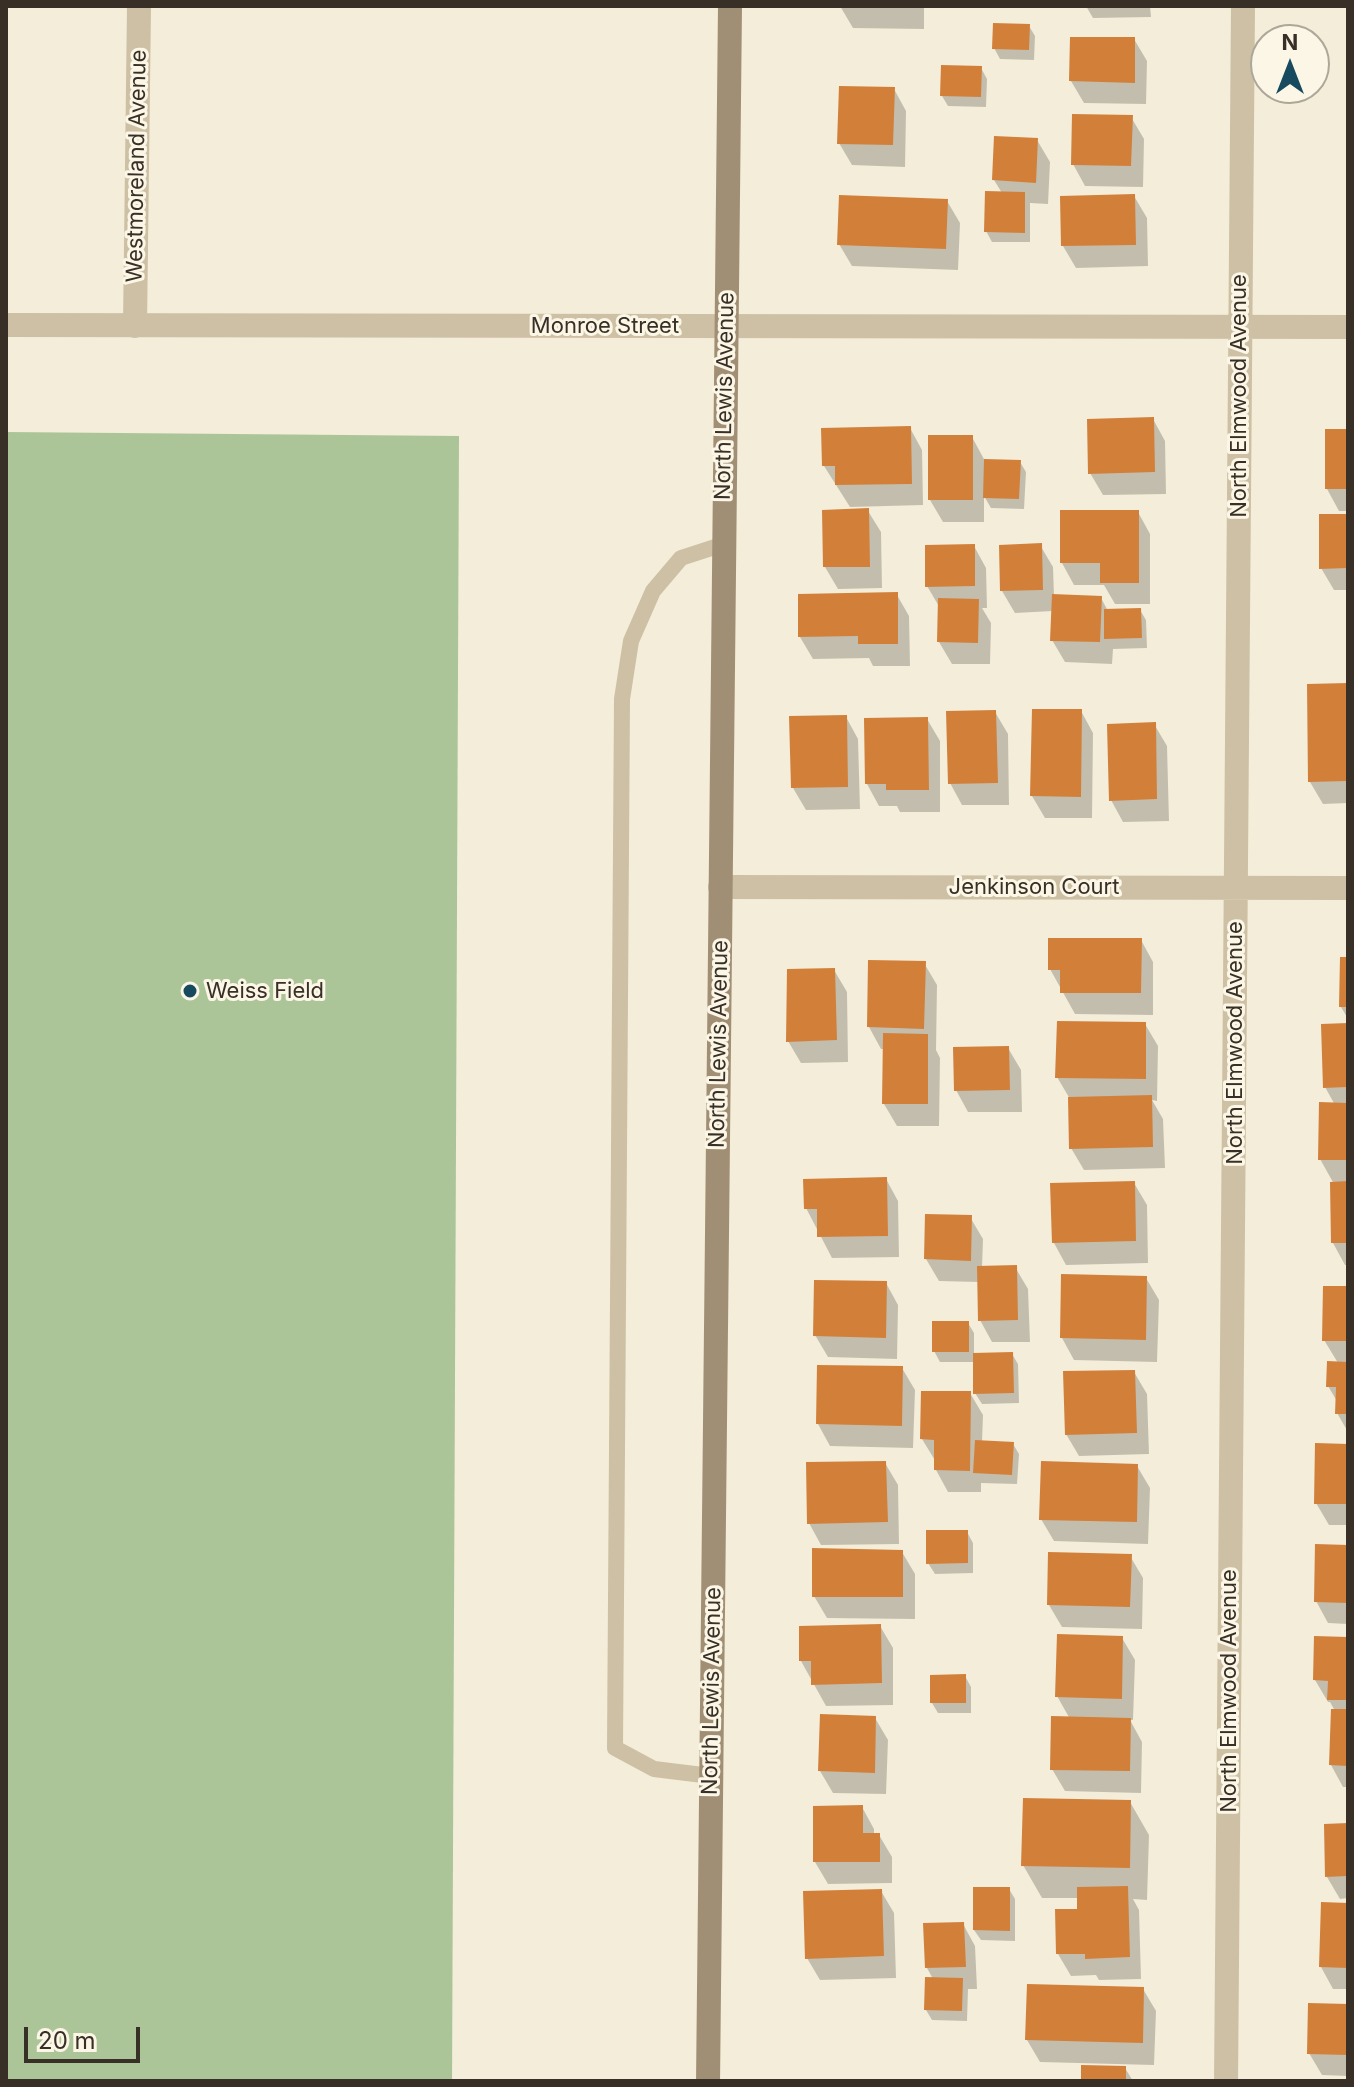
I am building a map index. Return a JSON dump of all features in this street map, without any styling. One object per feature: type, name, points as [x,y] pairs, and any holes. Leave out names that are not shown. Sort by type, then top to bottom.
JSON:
[{"type":"main road","name":"North Lewis Avenue","points":[[708,2081],[730,6]]},
{"type":"street","name":"Westmoreland Avenue","points":[[135,326],[139,6]]},
{"type":"street","name":"North Elmwood Avenue","points":[[1226,2081],[1243,6]]},
{"type":"street","name":"Monroe Street","points":[[6,325],[1348,327]]},
{"type":"street","name":"Jenkinson Court","points":[[720,887],[1348,888]]},
{"type":"lane","points":[[711,1776],[654,1769],[615,1748],[622,699],[631,641],[653,591],[681,558],[724,544]]},
{"type":"green space","points":[[6,432],[459,436],[452,2081],[6,2081]]},
{"type":"building","points":[[993,23],[1030,24],[1029,50],[992,49]]},
{"type":"building","points":[[1070,37],[1135,37],[1135,83],[1069,81]]},
{"type":"building","points":[[941,65],[982,66],[981,97],[940,96]]},
{"type":"building","points":[[839,86],[895,87],[893,145],[837,144]]},
{"type":"building","points":[[1072,114],[1133,115],[1131,166],[1071,165]]},
{"type":"building","points":[[994,136],[1038,138],[1036,183],[992,180]]},
{"type":"building","points":[[985,191],[1025,192],[1025,233],[984,232]]},
{"type":"building","points":[[1135,194],[1136,245],[1061,246],[1060,196]]},
{"type":"building","points":[[839,195],[948,199],[946,249],[837,245]]},
{"type":"building","points":[[1154,417],[1155,472],[1088,474],[1087,419]]},
{"type":"building","points":[[911,426],[912,484],[835,485],[835,466],[822,466],[821,428]]},
{"type":"building","points":[[1325,429],[1348,429],[1348,489],[1325,489]]},
{"type":"building","points":[[928,435],[973,435],[973,500],[928,500]]},
{"type":"building","points":[[984,459],[1021,460],[1019,499],[983,498]]},
{"type":"building","points":[[869,508],[870,567],[823,567],[822,510]]},
{"type":"building","points":[[1060,510],[1139,510],[1139,583],[1100,583],[1100,563],[1060,563]]},
{"type":"building","points":[[1319,514],[1348,514],[1348,568],[1319,569]]},
{"type":"building","points":[[1042,543],[1043,590],[1000,591],[999,545]]},
{"type":"building","points":[[975,544],[975,586],[925,587],[925,545]]},
{"type":"building","points":[[898,592],[898,644],[858,644],[858,636],[798,637],[798,594]]},
{"type":"building","points":[[1052,594],[1102,596],[1100,642],[1050,641]]},
{"type":"building","points":[[938,598],[979,599],[978,643],[937,642]]},
{"type":"building","points":[[1141,608],[1142,638],[1104,639],[1104,609]]},
{"type":"building","points":[[1348,683],[1348,781],[1308,782],[1307,684]]},
{"type":"building","points":[[1032,709],[1082,709],[1081,797],[1030,796]]},
{"type":"building","points":[[996,710],[998,783],[948,784],[946,711]]},
{"type":"building","points":[[847,715],[848,787],[791,788],[789,716]]},
{"type":"building","points":[[928,717],[929,790],[886,790],[886,784],[865,784],[864,718]]},
{"type":"building","points":[[1156,722],[1157,799],[1109,801],[1107,724]]},
{"type":"building","points":[[1048,938],[1142,938],[1141,993],[1060,993],[1060,970],[1048,970]]},
{"type":"building","points":[[1340,957],[1348,957],[1348,1007],[1339,1007]]},
{"type":"building","points":[[868,960],[926,961],[924,1029],[867,1027]]},
{"type":"building","points":[[835,968],[837,1040],[786,1042],[787,969]]},
{"type":"building","points":[[1057,1021],[1146,1022],[1146,1079],[1055,1078]]},
{"type":"building","points":[[1348,1023],[1348,1087],[1323,1088],[1321,1024]]},
{"type":"building","points":[[883,1033],[928,1034],[928,1104],[882,1104]]},
{"type":"building","points":[[1009,1046],[1010,1090],[954,1091],[953,1047]]},
{"type":"building","points":[[1152,1095],[1153,1147],[1069,1149],[1068,1097]]},
{"type":"building","points":[[1319,1102],[1348,1103],[1348,1160],[1318,1160]]},
{"type":"building","points":[[887,1177],[888,1236],[817,1237],[817,1209],[804,1209],[803,1179]]},
{"type":"building","points":[[1135,1181],[1136,1241],[1052,1243],[1050,1183]]},
{"type":"building","points":[[1348,1181],[1348,1243],[1331,1243],[1330,1182]]},
{"type":"building","points":[[925,1214],[972,1215],[971,1261],[924,1259]]},
{"type":"building","points":[[1017,1265],[1018,1320],[978,1321],[977,1266]]},
{"type":"building","points":[[1061,1274],[1147,1276],[1146,1340],[1060,1338]]},
{"type":"building","points":[[814,1280],[887,1281],[886,1338],[813,1336]]},
{"type":"building","points":[[1323,1286],[1348,1286],[1348,1341],[1322,1341]]},
{"type":"building","points":[[932,1321],[969,1321],[969,1352],[932,1352]]},
{"type":"building","points":[[1013,1352],[1014,1393],[973,1394],[973,1353]]},
{"type":"building","points":[[1327,1361],[1348,1362],[1348,1414],[1335,1414],[1336,1387],[1326,1387]]},
{"type":"building","points":[[817,1365],[903,1366],[902,1426],[816,1424]]},
{"type":"building","points":[[1135,1370],[1137,1433],[1065,1435],[1063,1371]]},
{"type":"building","points":[[921,1391],[971,1391],[970,1471],[934,1470],[934,1440],[920,1439]]},
{"type":"building","points":[[975,1440],[1014,1442],[1012,1475],[973,1473]]},
{"type":"building","points":[[1315,1443],[1348,1444],[1348,1504],[1314,1504]]},
{"type":"building","points":[[886,1461],[888,1522],[807,1524],[806,1462]]},
{"type":"building","points":[[1041,1461],[1138,1464],[1137,1522],[1039,1520]]},
{"type":"building","points":[[926,1530],[968,1530],[968,1563],[926,1564]]},
{"type":"building","points":[[1315,1544],[1348,1545],[1348,1603],[1314,1602]]},
{"type":"building","points":[[812,1548],[903,1550],[903,1597],[812,1597]]},
{"type":"building","points":[[1048,1552],[1132,1554],[1130,1607],[1047,1605]]},
{"type":"building","points":[[881,1624],[882,1683],[811,1685],[811,1661],[799,1661],[799,1626]]},
{"type":"building","points":[[1057,1634],[1123,1636],[1122,1699],[1055,1697]]},
{"type":"building","points":[[1314,1636],[1348,1637],[1348,1700],[1327,1700],[1328,1681],[1313,1680]]},
{"type":"building","points":[[966,1674],[966,1703],[930,1703],[930,1675]]},
{"type":"building","points":[[1331,1709],[1348,1709],[1348,1766],[1329,1765]]},
{"type":"building","points":[[820,1714],[876,1716],[875,1773],[818,1771]]},
{"type":"building","points":[[1051,1716],[1131,1718],[1130,1771],[1050,1770]]},
{"type":"building","points":[[1023,1798],[1131,1800],[1130,1868],[1021,1866]]},
{"type":"building","points":[[863,1805],[863,1833],[880,1833],[880,1862],[813,1862],[813,1806]]},
{"type":"building","points":[[1348,1823],[1348,1876],[1325,1877],[1324,1824]]},
{"type":"building","points":[[1128,1886],[1130,1957],[1085,1959],[1085,1954],[1056,1954],[1055,1909],[1077,1909],[1077,1887]]},
{"type":"building","points":[[973,1887],[1010,1887],[1010,1931],[973,1930]]},
{"type":"building","points":[[882,1889],[884,1956],[805,1959],[803,1891]]},
{"type":"building","points":[[1321,1902],[1348,1903],[1348,1968],[1319,1967]]},
{"type":"building","points":[[964,1922],[966,1967],[925,1968],[923,1923]]},
{"type":"building","points":[[925,1977],[963,1978],[962,2011],[924,2010]]},
{"type":"building","points":[[1027,1984],[1144,1987],[1143,2043],[1025,2040]]},
{"type":"building","points":[[1308,2003],[1348,2004],[1348,2055],[1307,2054]]},
{"type":"building","points":[[1081,2065],[1126,2066],[1126,2081],[1081,2081]]},
{"type":"place","name":"Weiss Field","points":[[190,991]]}]
